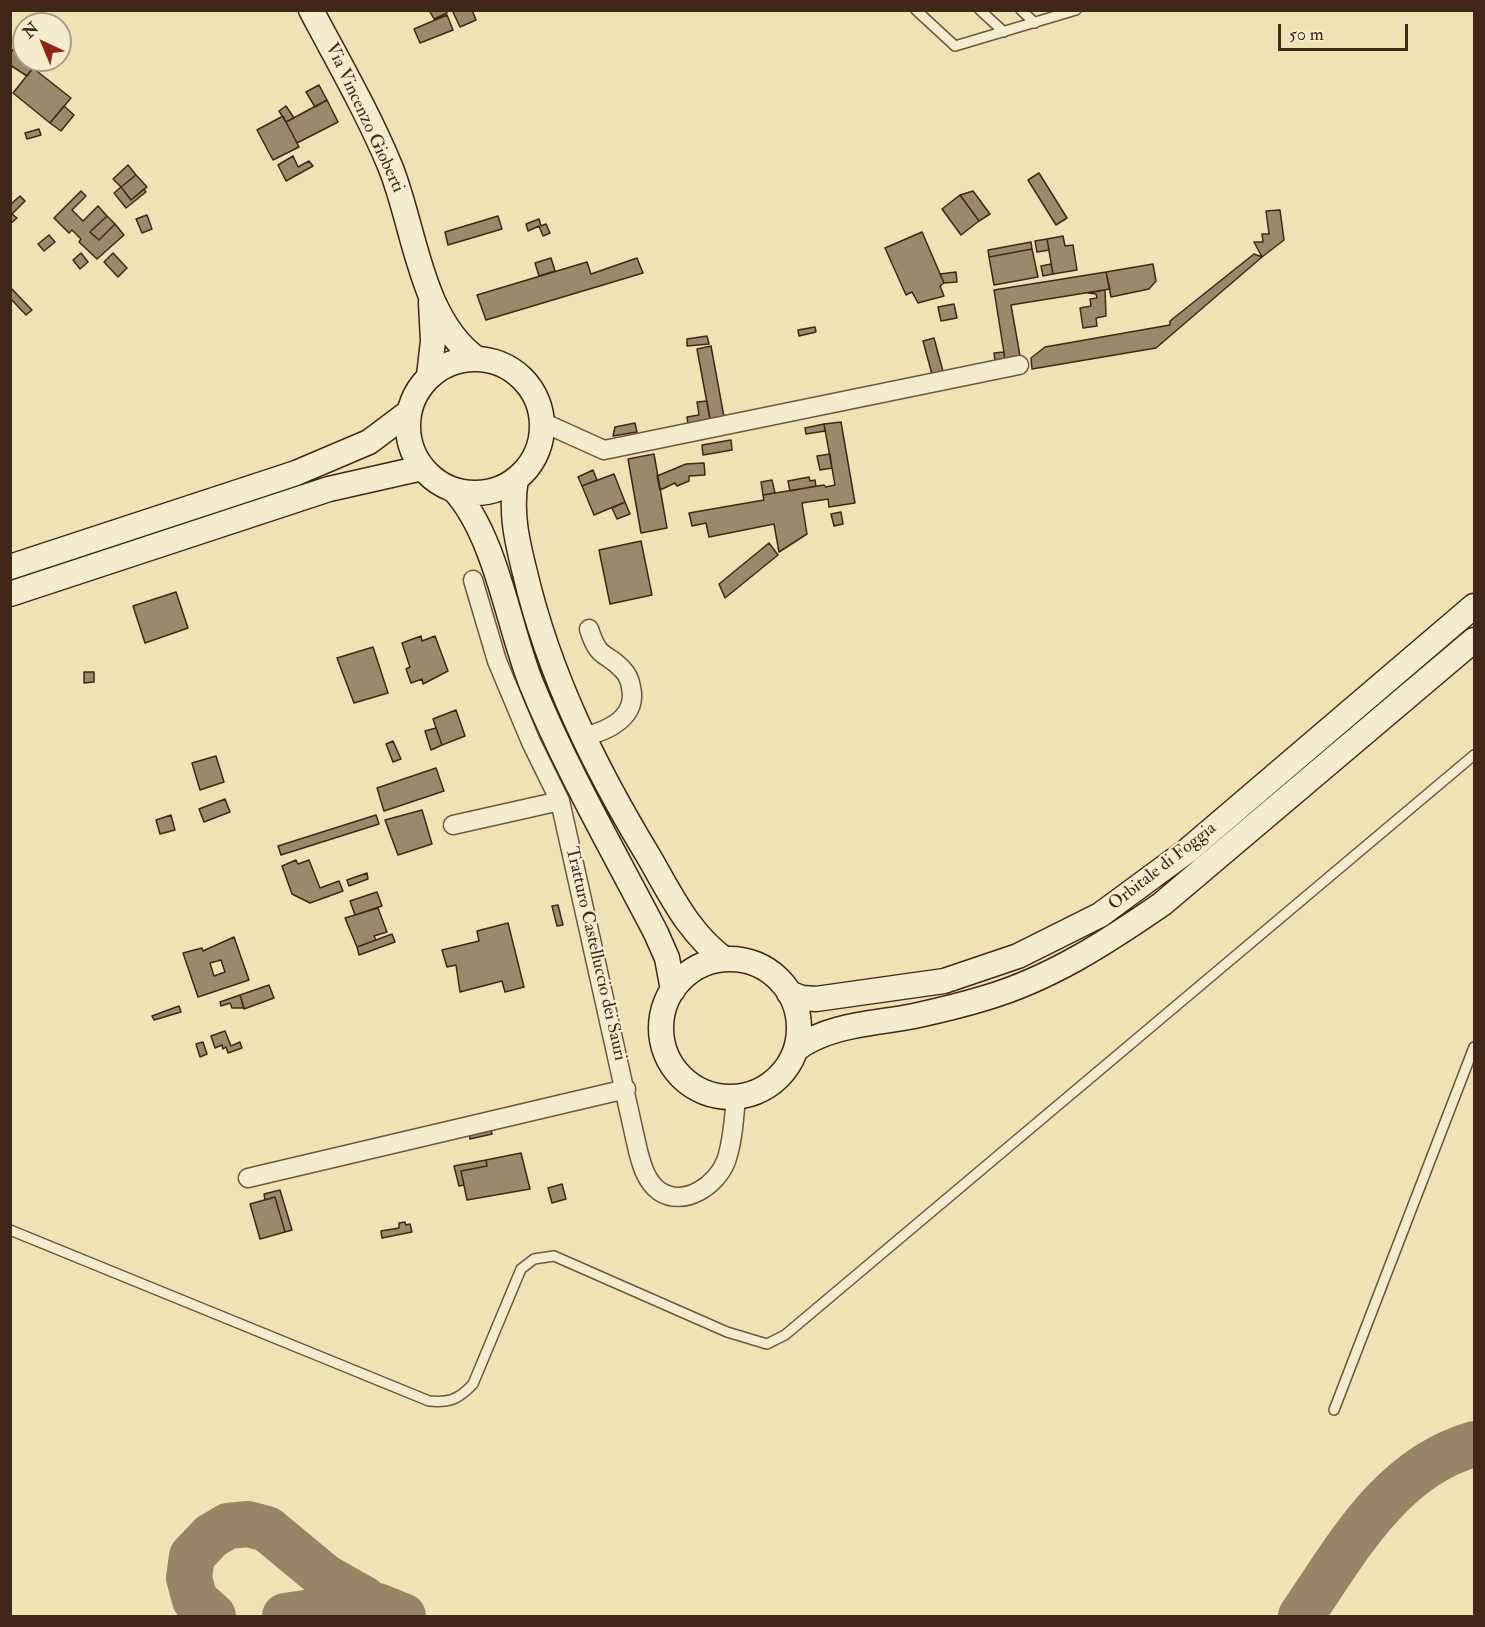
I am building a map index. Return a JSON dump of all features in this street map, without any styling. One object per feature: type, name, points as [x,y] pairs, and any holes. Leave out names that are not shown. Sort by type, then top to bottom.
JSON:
[{"type":"main road","name":"Via Vincenzo Gioberti","points":[[311,10],[390,165],[405,206],[431,297],[434,341],[429,376]]},
{"type":"main road","name":"Via Vincenzo Gioberti","points":[[431,297],[456,340],[477,359]]},
{"type":"main road","points":[[454,490],[486,492],[516,479],[536,453],[542,422],[538,405],[524,380],[506,366],[477,359],[460,360],[443,366],[429,376],[416,393],[409,412],[407,431],[412,451],[422,468],[436,481],[454,490],[468,506],[483,537],[531,682],[564,757],[656,933],[667,958],[673,990]]},
{"type":"main road","points":[[10,567],[296,473],[369,442],[409,412]]},
{"type":"main road","points":[[10,594],[329,489],[422,468]]},
{"type":"main road","points":[[516,479],[513,499],[515,528],[532,605],[564,697],[618,807],[682,916],[698,936],[724,959]]},
{"type":"main road","name":"Orbitale di Foggia","points":[[789,993],[802,998],[816,999],[944,981],[1018,956],[1100,915],[1188,851],[1474,606]]},
{"type":"main road","name":"Orbitale di Foggia","points":[[796,1049],[821,1034],[915,1015],[987,997],[1063,967],[1119,934],[1162,904],[1474,640]]},
{"type":"main road","points":[[724,959],[740,960],[759,966],[776,977],[789,993],[797,1010],[799,1030],[796,1049],[787,1067],[773,1082],[756,1093],[736,1097],[714,1096],[693,1087],[677,1073],[666,1053],[661,1032],[664,1010],[673,990],[686,976],[701,966],[724,959]]},
{"type":"street","points":[[542,422],[604,450],[1019,365]]},
{"type":"street","name":"Tratturo Castelluccio dei Sauri","points":[[473,580],[497,661],[531,742],[560,801],[645,1175],[660,1192],[682,1196],[694,1194],[712,1182],[726,1162],[733,1129],[736,1097]]},
{"type":"street","points":[[584,737],[615,725],[628,712],[633,696],[623,670],[600,654],[589,629]]},
{"type":"street","points":[[453,825],[560,801]]},
{"type":"street","points":[[248,1178],[626,1089]]},
{"type":"lane","points":[[915,10],[955,46],[1076,10]]},
{"type":"lane","points":[[980,10],[1004,32]]},
{"type":"lane","points":[[1021,10],[1035,23]]},
{"type":"lane","points":[[10,1230],[429,1401],[446,1402],[460,1397],[473,1384],[521,1269],[534,1259],[554,1256],[727,1332],[767,1344],[785,1335],[1474,755]]},
{"type":"lane","points":[[1334,1410],[1474,1047]]},
{"type":"building","points":[[429,10],[446,10],[447,13],[434,19]]},
{"type":"building","points":[[452,10],[472,10],[476,20],[460,27]]},
{"type":"building","points":[[447,15],[453,30],[420,43],[414,29]]},
{"type":"building","points":[[12,51],[12,66],[10,65]]},
{"type":"building","points":[[30,72],[38,72],[71,98],[50,123],[13,93]]},
{"type":"building","points":[[319,85],[327,100],[315,107],[306,92]]},
{"type":"building","points":[[327,100],[338,122],[297,143],[286,122]]},
{"type":"building","points":[[64,106],[74,115],[61,131],[50,123]]},
{"type":"building","points":[[286,106],[294,118],[286,122],[279,111]]},
{"type":"building","points":[[283,116],[299,147],[273,160],[257,130]]},
{"type":"building","points":[[39,129],[41,135],[27,139],[25,133]]},
{"type":"building","points":[[293,156],[298,167],[309,161],[313,166],[286,181],[278,165]]},
{"type":"building","points":[[128,165],[136,175],[121,187],[113,179]]},
{"type":"building","points":[[1039,173],[1067,218],[1056,225],[1028,180]]},
{"type":"building","points":[[136,175],[147,187],[131,200],[121,187]]},
{"type":"building","points":[[121,187],[131,200],[144,189],[146,192],[126,208],[114,193]]},
{"type":"building","points":[[81,191],[86,196],[72,210],[83,221],[98,206],[107,216],[90,232],[99,240],[115,224],[124,235],[97,259],[79,242],[81,239],[72,230],[69,233],[54,218]]},
{"type":"building","points":[[973,191],[990,214],[979,221],[960,195]]},
{"type":"building","points":[[960,195],[979,221],[961,235],[942,209]]},
{"type":"building","points":[[20,196],[25,201],[12,214],[17,218],[10,224],[10,205]]},
{"type":"building","points":[[1280,210],[1284,240],[1262,257],[1254,242],[1263,242],[1262,234],[1269,234],[1266,211]]},
{"type":"building","points":[[147,215],[152,229],[142,233],[136,219]]},
{"type":"building","points":[[107,216],[115,224],[99,240],[90,232]]},
{"type":"building","points":[[498,216],[502,229],[448,245],[445,232]]},
{"type":"building","points":[[539,219],[541,226],[546,224],[550,233],[543,236],[539,226],[528,231],[526,224]]},
{"type":"building","points":[[922,232],[944,283],[940,286],[944,296],[918,303],[912,292],[906,295],[885,248]]},
{"type":"building","points":[[49,235],[55,242],[44,251],[38,244]]},
{"type":"building","points":[[1063,236],[1065,246],[1073,245],[1077,270],[1053,274],[1047,239]]},
{"type":"building","points":[[1047,239],[1049,250],[1037,252],[1035,241]]},
{"type":"building","points":[[1031,242],[1032,249],[989,257],[988,250]]},
{"type":"building","points":[[1032,249],[1038,277],[994,285],[989,257]]},
{"type":"building","points":[[81,253],[88,262],[80,269],[73,260]]},
{"type":"building","points":[[113,253],[127,268],[118,277],[104,262]]},
{"type":"building","points":[[1254,254],[1262,257],[1156,348],[1032,369],[1031,358],[1045,347],[1170,325],[1170,321]]},
{"type":"building","points":[[551,258],[555,271],[539,276],[535,263]]},
{"type":"building","points":[[637,258],[643,273],[486,320],[477,295],[587,262],[591,274]]},
{"type":"building","points":[[1051,264],[1053,274],[1043,276],[1041,266]]},
{"type":"building","points":[[1153,264],[1156,281],[1149,289],[1111,297],[1106,272]]},
{"type":"building","points":[[956,272],[957,282],[944,283],[940,274]]},
{"type":"building","points":[[1106,272],[1110,289],[1011,305],[1020,356],[1005,359],[994,290]]},
{"type":"building","points":[[10,287],[32,310],[26,315],[10,298]]},
{"type":"building","points":[[1105,290],[1106,316],[1096,318],[1097,326],[1083,328],[1080,308],[1091,306],[1090,299],[1097,298],[1096,294],[1088,293]]},
{"type":"building","points":[[954,304],[957,318],[941,321],[938,307]]},
{"type":"building","points":[[815,327],[816,332],[799,336],[798,330]]},
{"type":"building","points":[[707,336],[709,344],[687,346],[687,339]]},
{"type":"building","points":[[934,338],[944,375],[933,378],[923,341]]},
{"type":"building","points":[[711,346],[724,417],[710,419],[697,349]]},
{"type":"building","points":[[1004,352],[1005,363],[987,367],[987,362],[995,361],[994,353]]},
{"type":"building","points":[[707,401],[710,419],[688,424],[687,417],[699,415],[697,402]]},
{"type":"building","points":[[841,422],[855,503],[829,507],[828,499],[802,503],[807,534],[779,552],[774,524],[709,537],[706,523],[692,526],[689,513],[764,500],[763,495],[835,485],[824,424]]},
{"type":"building","points":[[635,423],[637,432],[613,436],[615,427]]},
{"type":"building","points":[[824,424],[825,431],[806,434],[805,428]]},
{"type":"building","points":[[731,440],[732,450],[703,455],[702,445]]},
{"type":"building","points":[[654,454],[667,528],[641,533],[628,459]]},
{"type":"building","points":[[830,454],[832,468],[820,470],[817,456]]},
{"type":"building","points":[[704,463],[705,475],[689,476],[689,481],[677,486],[675,483],[660,490],[657,476],[686,464]]},
{"type":"building","points":[[593,470],[597,480],[582,486],[578,477]]},
{"type":"building","points":[[614,474],[625,502],[594,515],[582,486]]},
{"type":"building","points":[[809,477],[810,481],[815,480],[816,486],[790,491],[788,481]]},
{"type":"building","points":[[772,480],[775,493],[763,495],[761,482]]},
{"type":"building","points":[[625,502],[630,514],[617,519],[612,508]]},
{"type":"building","points":[[841,512],[843,524],[834,526],[831,514]]},
{"type":"building","points":[[641,541],[652,595],[610,604],[599,550]]},
{"type":"building","points":[[769,543],[778,555],[725,598],[719,584]]},
{"type":"building","points":[[176,592],[188,628],[145,643],[133,606]]},
{"type":"building","points":[[421,636],[422,641],[435,636],[448,671],[423,684],[422,679],[411,683],[406,669],[410,667],[402,643]]},
{"type":"building","points":[[373,647],[388,693],[354,703],[337,658]]},
{"type":"building","points":[[84,672],[94,672],[94,682],[84,683]]},
{"type":"building","points":[[456,710],[465,736],[442,745],[433,719]]},
{"type":"building","points":[[436,728],[442,745],[431,750],[425,731]]},
{"type":"building","points":[[393,741],[401,759],[393,762],[386,744]]},
{"type":"building","points":[[216,756],[224,782],[200,790],[192,763]]},
{"type":"building","points":[[436,768],[444,791],[384,811],[377,788]]},
{"type":"building","points":[[225,799],[230,812],[204,822],[199,809]]},
{"type":"building","points":[[422,810],[432,844],[398,855],[385,820]]},
{"type":"building","points":[[171,815],[175,830],[160,834],[156,820]]},
{"type":"building","points":[[376,815],[379,824],[281,855],[278,846]]},
{"type":"building","points":[[296,860],[298,864],[309,860],[320,888],[339,881],[343,891],[310,903],[292,894],[282,866]]},
{"type":"building","points":[[367,873],[368,879],[349,886],[347,880]]},
{"type":"building","points":[[377,892],[382,906],[355,915],[350,901]]},
{"type":"building","points":[[558,905],[563,925],[557,926],[552,906]]},
{"type":"building","points":[[378,908],[387,932],[374,936],[376,940],[357,947],[345,918]]},
{"type":"building","points":[[508,923],[524,987],[505,992],[502,981],[460,992],[456,965],[447,967],[442,950],[479,941],[477,931]]},
{"type":"building","points":[[392,934],[395,942],[359,955],[357,947]]},
{"type":"building","points":[[234,937],[249,980],[198,997],[183,953],[202,948],[203,951]],"holes":[[[221,960],[225,972],[214,976],[210,963]]]},
{"type":"building","points":[[269,985],[274,998],[244,1009],[240,995]]},
{"type":"building","points":[[240,995],[244,1008],[232,1008],[230,1003],[221,1006],[220,1002]]},
{"type":"building","points":[[179,1006],[181,1012],[154,1020],[152,1016]]},
{"type":"building","points":[[225,1031],[231,1046],[240,1042],[242,1048],[228,1053],[226,1047],[223,1049],[222,1045],[215,1048],[211,1036]]},
{"type":"building","points":[[203,1042],[207,1054],[200,1057],[196,1044]]},
{"type":"building","points":[[491,1129],[492,1134],[470,1139],[469,1134]]},
{"type":"building","points":[[521,1153],[530,1189],[467,1200],[461,1171],[487,1166],[486,1160]]},
{"type":"building","points":[[486,1160],[487,1166],[461,1171],[464,1185],[459,1186],[454,1166]]},
{"type":"building","points":[[562,1184],[566,1199],[552,1203],[548,1188]]},
{"type":"building","points":[[280,1190],[292,1230],[285,1232],[275,1197],[265,1200],[264,1194]]},
{"type":"building","points":[[275,1197],[285,1232],[260,1239],[250,1204]]},
{"type":"building","points":[[405,1222],[406,1225],[410,1224],[412,1232],[382,1238],[381,1231],[399,1228],[399,1223]]},
{"type":"taxiway","points":[[1301,1616],[1354,1538],[1394,1491],[1418,1472],[1444,1456],[1474,1444]]},
{"type":"taxiway","points":[[213,1616],[195,1600],[189,1578],[192,1556],[211,1536],[228,1526],[248,1524],[267,1529],[325,1577],[364,1599]]},
{"type":"taxiway","points":[[285,1616],[360,1605],[378,1606],[403,1616]]}]
